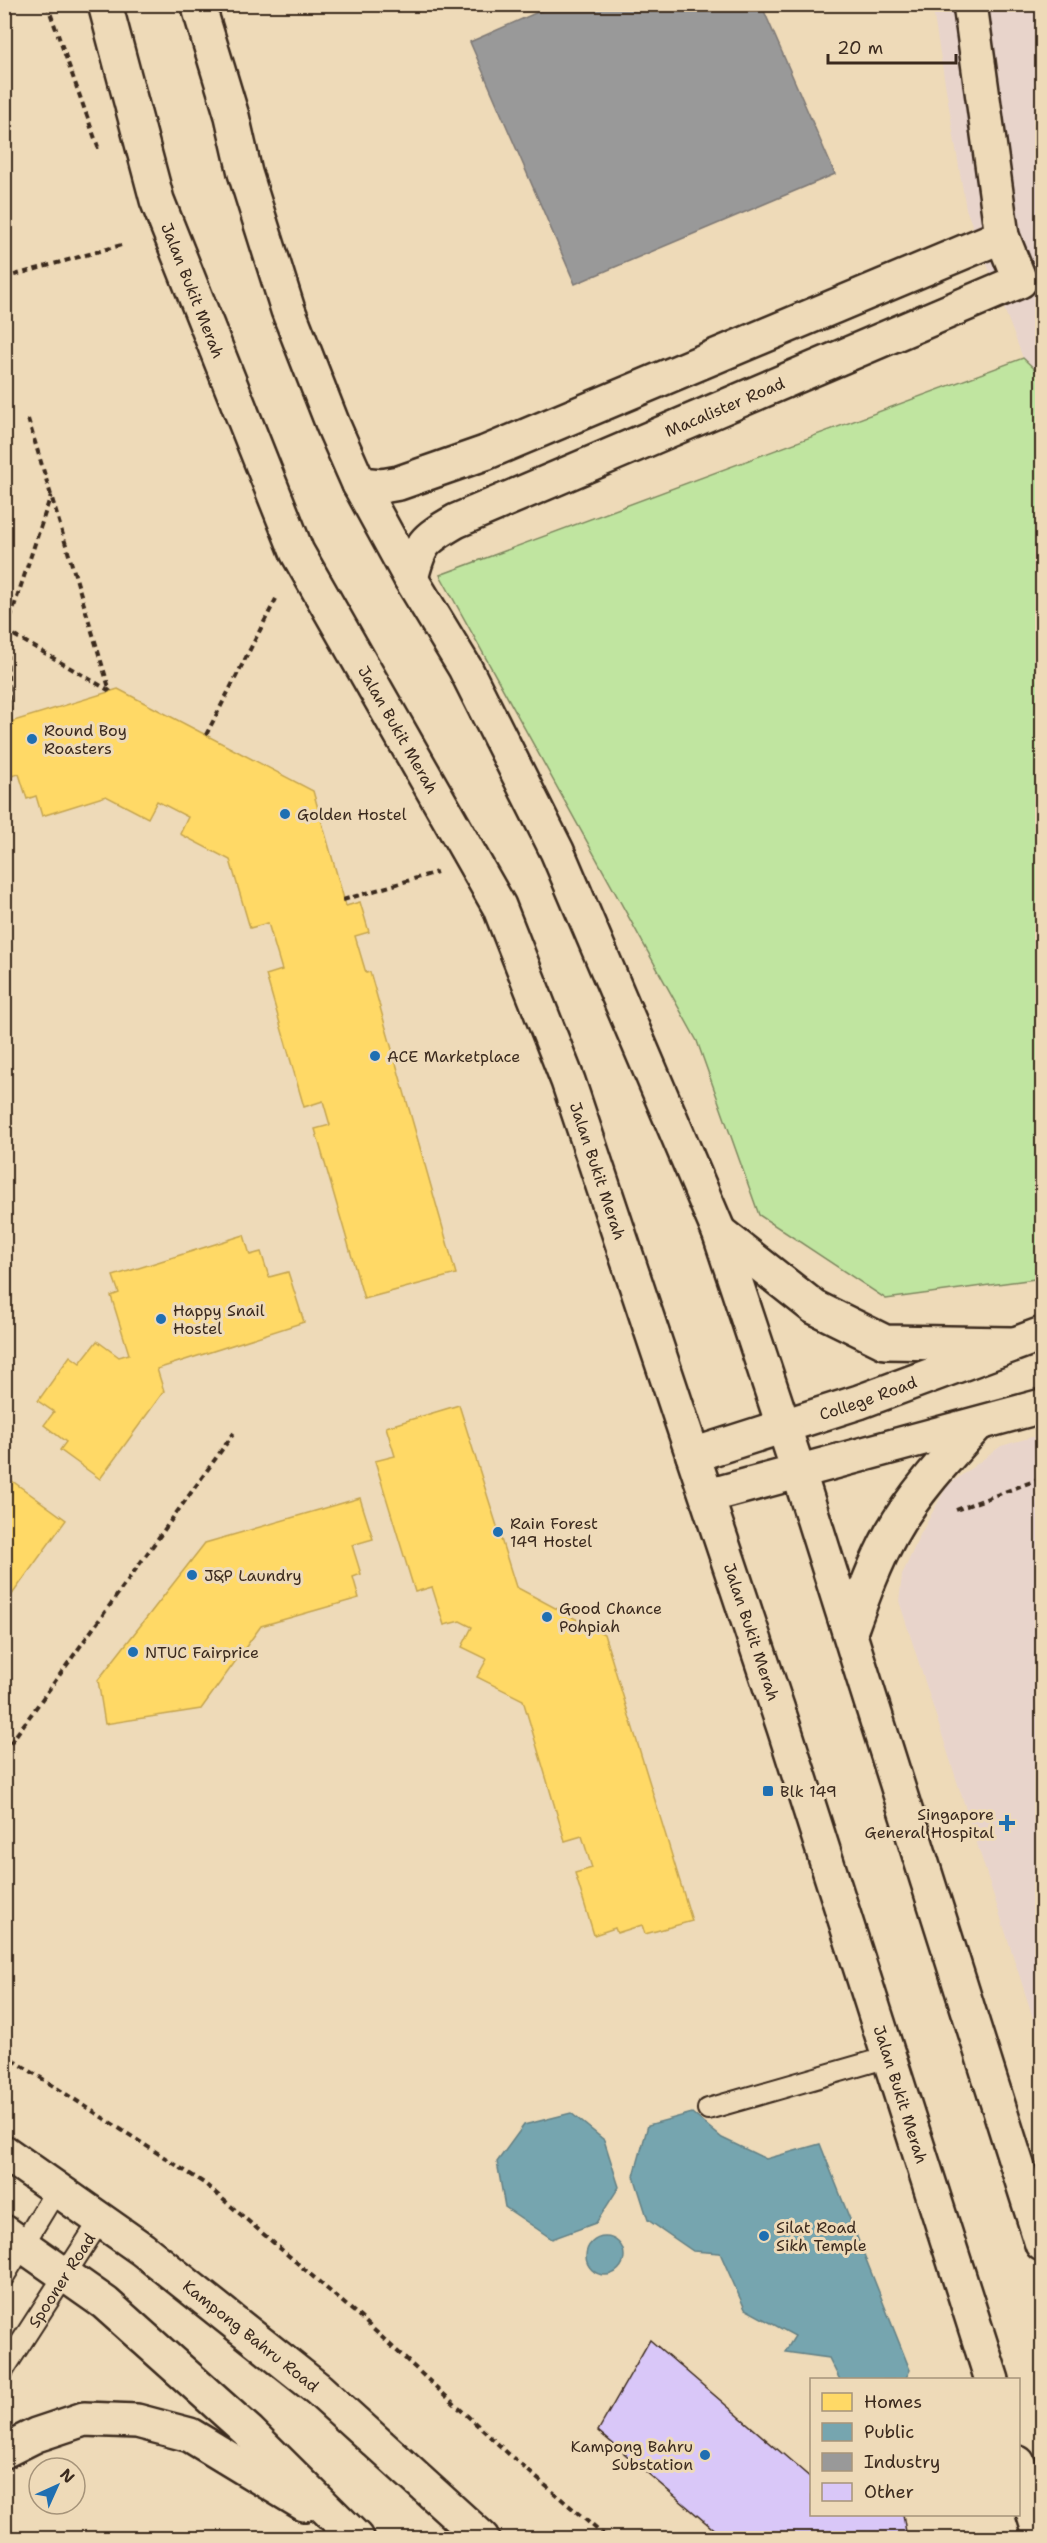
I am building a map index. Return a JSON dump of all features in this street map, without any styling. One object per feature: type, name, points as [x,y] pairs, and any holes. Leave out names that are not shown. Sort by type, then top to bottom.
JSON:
[{"type":"main road","name":"Jalan Bukit Merah","points":[[105,4],[157,200],[297,552],[499,906],[568,1082],[708,1496],[992,2378]]},
{"type":"main road","points":[[198,4],[232,116],[245,173],[288,309],[333,425],[359,484],[411,579],[465,668],[557,851],[719,1232],[850,1632],[1042,2244]]},
{"type":"main road","name":"Macalister Road","points":[[411,579],[418,552],[423,543],[456,520],[1020,281],[1002,236],[970,4]]},
{"type":"main road","points":[[359,484],[382,486],[399,483],[486,453],[1002,236]]},
{"type":"main road","points":[[719,1232],[814,1307],[885,1342],[1011,1344]]},
{"type":"main road","name":"College Road","points":[[693,1455],[859,1402],[1042,1334]]},
{"type":"main road","points":[[708,1496],[1042,1406]]},
{"type":"main road","points":[[850,1632],[870,1578],[891,1533],[933,1473],[977,1425]]},
{"type":"main road","name":"Kampong Bahru Road","points":[[4,2152],[142,2249],[318,2389],[482,2538]]},
{"type":"main road","points":[[14,2239],[105,2303],[249,2432],[352,2535]]},
{"type":"main road","points":[[4,2451],[36,2435],[84,2420],[137,2421],[190,2435],[352,2535]]},
{"type":"main road","points":[[1020,2470],[1041,2538]]},
{"type":"main road","points":[[1018,2516],[1021,2538]]},
{"type":"lane","points":[[708,2109],[889,2057]]},
{"type":"lane","points":[[4,2276],[14,2239],[57,2189]]},
{"type":"lane","name":"Spooner Road","points":[[4,2370],[101,2220]]},
{"type":"path","points":[[47,4],[99,147]]},
{"type":"path","points":[[4,278],[125,244]]},
{"type":"path","points":[[5,630],[110,692],[28,419]]},
{"type":"path","points":[[10,722],[5,630],[51,495]]},
{"type":"path","points":[[206,735],[278,597]]},
{"type":"path","points":[[343,900],[437,872]]},
{"type":"path","points":[[4,1752],[234,1433]]},
{"type":"path","points":[[891,1533],[1042,1478]]},
{"type":"path","points":[[4,2054],[204,2183],[360,2317],[512,2457],[607,2538]]},
{"type":"shaded area","points":[[932,5],[1042,5],[1042,375],[1023,358],[966,209]]},
{"type":"shaded area","name":"Singapore General Hospital","points":[[1042,1434],[1042,2046],[899,1601],[902,1575],[920,1535],[947,1486],[1001,1446]]},
{"type":"green space","points":[[1023,358],[1042,376],[1042,1278],[886,1299],[759,1215],[697,1041],[440,575]]},
{"type":"building: Homes","points":[[118,689],[313,791],[346,906],[360,902],[369,932],[355,936],[366,973],[370,972],[456,1274],[364,1299],[315,1129],[330,1125],[323,1101],[304,1107],[266,975],[282,970],[268,923],[250,928],[230,860],[180,834],[188,817],[157,801],[148,818],[106,796],[42,816],[36,796],[27,799],[19,774],[7,777],[4,724]]},
{"type":"building: Homes","points":[[244,1235],[250,1255],[261,1252],[269,1277],[288,1272],[304,1322],[157,1369],[164,1391],[100,1479],[60,1450],[66,1442],[44,1425],[54,1412],[38,1401],[70,1356],[80,1363],[97,1341],[119,1357],[129,1354],[111,1296],[119,1293],[113,1276]]},
{"type":"building: Homes","points":[[459,1405],[516,1587],[604,1634],[692,1921],[645,1934],[642,1925],[617,1933],[615,1928],[594,1935],[575,1873],[592,1868],[582,1836],[565,1841],[523,1700],[477,1677],[487,1659],[462,1647],[472,1627],[460,1621],[444,1625],[432,1587],[415,1592],[375,1461],[395,1456],[386,1427]]},
{"type":"building: Homes","points":[[4,1475],[66,1520],[11,1596],[4,1591]]},
{"type":"building: Homes","points":[[360,1498],[373,1539],[352,1545],[361,1574],[353,1577],[359,1598],[261,1626],[201,1709],[105,1724],[98,1680],[205,1543]]},
{"type":"building: Public","points":[[571,2113],[604,2140],[619,2187],[596,2223],[552,2239],[505,2207],[497,2162],[524,2125]]},
{"type":"building: Public","name":"Silat Road Sikh Temple","points":[[692,2113],[722,2138],[766,2159],[820,2144],[910,2370],[906,2378],[839,2378],[829,2358],[785,2352],[795,2336],[745,2309],[720,2253],[693,2251],[648,2220],[634,2176],[648,2125]]},
{"type":"building: Public","points":[[605,2237],[619,2242],[624,2256],[619,2270],[605,2275],[591,2270],[586,2256],[591,2242]]},
{"type":"building: Industry","points":[[556,4],[761,4],[835,174],[575,284],[470,42]]},
{"type":"building: Other","name":"Kampong Bahru Substation","points":[[650,2340],[810,2477],[810,2516],[903,2516],[907,2538],[724,2538],[598,2431]]},
{"type":"place","name":"Round Boy Roasters","points":[[32,739]]},
{"type":"place","name":"Golden Hostel","points":[[285,814]]},
{"type":"place","name":"ACE Marketplace","points":[[375,1056]]},
{"type":"place","name":"Happy Snail Hostel","points":[[161,1319]]},
{"type":"place","name":"Rain Forest 149 Hostel","points":[[498,1532]]},
{"type":"place","name":"J&P Laundry","points":[[192,1575]]},
{"type":"place","name":"Good Chance Pohpiah","points":[[547,1617]]},
{"type":"place","name":"NTUC Fairprice","points":[[133,1652]]},
{"type":"place","name":"Blk 149","points":[[768,1791]]},
{"type":"place","name":"Singapore General Hospital","points":[[1007,1823]]},
{"type":"place","name":"Silat Road Sikh Temple","points":[[764,2236]]},
{"type":"place","name":"Kampong Bahru Substation","points":[[705,2455]]}]
